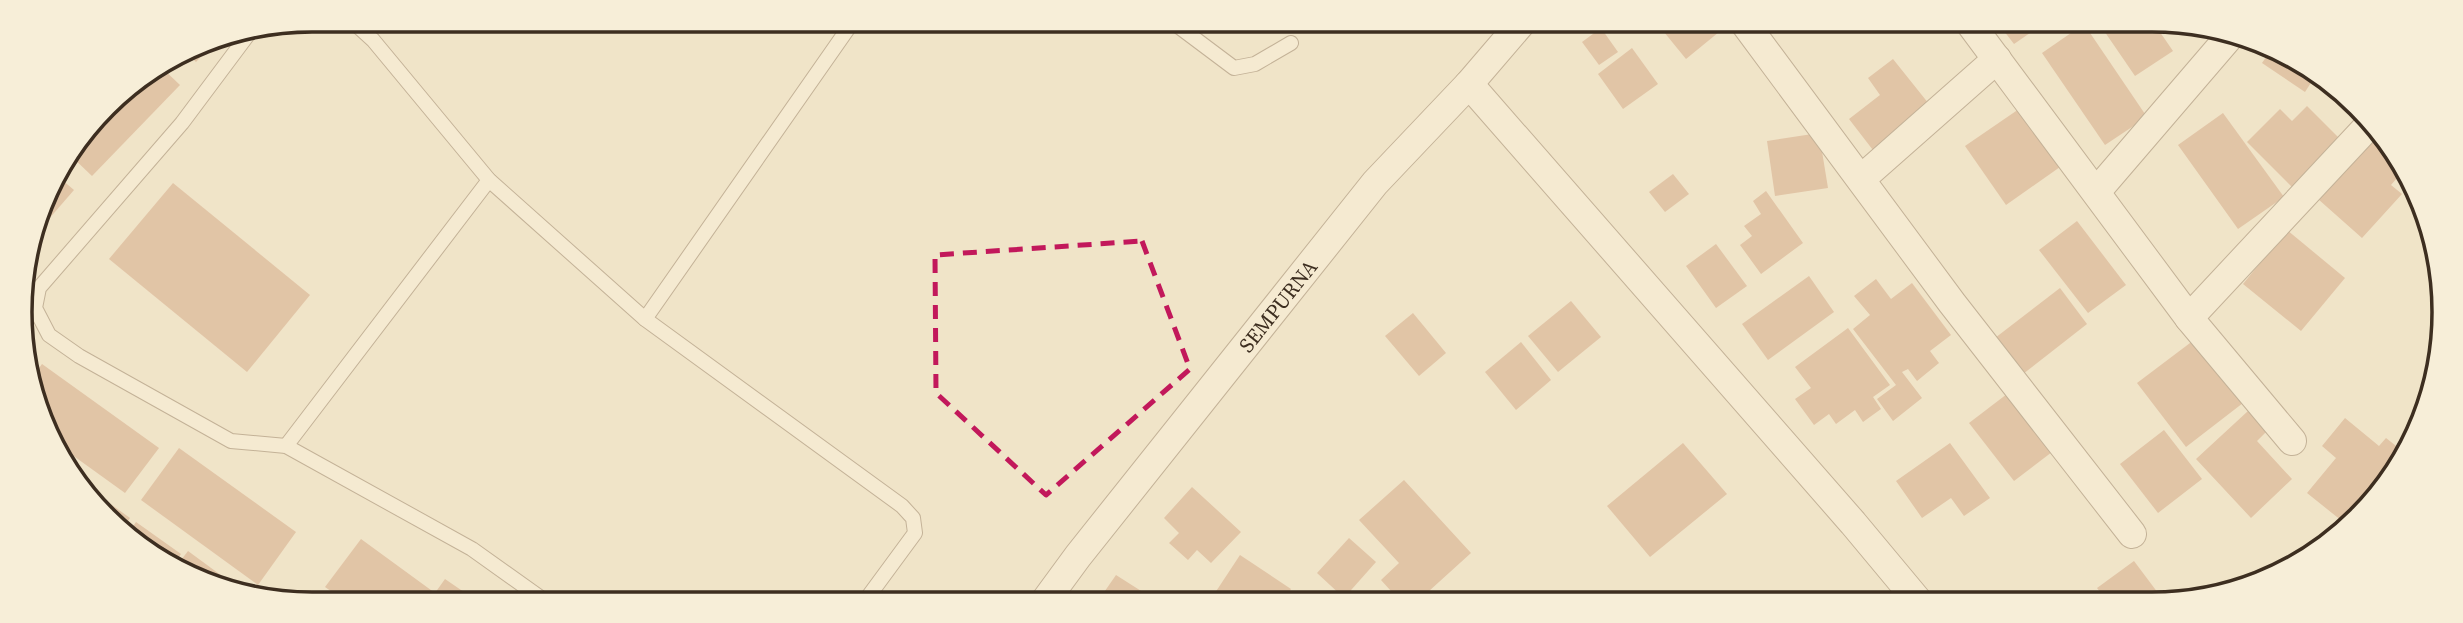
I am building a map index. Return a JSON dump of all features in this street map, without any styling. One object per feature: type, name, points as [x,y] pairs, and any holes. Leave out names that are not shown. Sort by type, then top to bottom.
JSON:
[{"type":"street","name":"SEMPURNA","points":[[1052,592],[1375,183],[1469,84],[1513,32]]},
{"type":"street","points":[[1750,32],[1952,303],[2132,534]]},
{"type":"street","points":[[1977,32],[2189,318],[2292,441]]},
{"type":"street","points":[[2097,191],[2225,41]]},
{"type":"street","points":[[1861,179],[1997,59]]},
{"type":"street","points":[[1469,84],[1910,592]]},
{"type":"street","points":[[2189,318],[2365,130]]},
{"type":"lane","points":[[364,32],[489,180],[645,319],[902,506],[913,518],[915,533],[872,592]]},
{"type":"lane","points":[[645,319],[846,32]]},
{"type":"lane","points":[[1186,32],[1234,68],[1255,64],[1291,43]]},
{"type":"lane","points":[[244,40],[181,123],[39,288],[35,308],[49,335],[79,356],[231,440],[286,446],[472,549],[532,592]]},
{"type":"lane","points":[[286,446],[489,180]]},
{"type":"highlighted area","points":[[1142,241],[1190,369],[1046,495],[936,393],[935,255]]},
{"type":"building","points":[[1596,32],[1604,32],[1618,52],[1599,65],[1582,42]]},
{"type":"building","points":[[1664,32],[1719,32],[1686,59]]},
{"type":"building","points":[[2005,32],[2031,32],[2014,44]]},
{"type":"building","points":[[2072,32],[2089,32],[2147,117],[2105,145],[2042,53]]},
{"type":"building","points":[[2105,32],[2160,32],[2173,51],[2135,76]]},
{"type":"building","points":[[1632,48],[1658,84],[1623,109],[1598,74]]},
{"type":"building","points":[[204,53],[196,62],[192,58]]},
{"type":"building","points":[[2267,56],[2311,82],[2305,92],[2262,63]]},
{"type":"building","points":[[1893,59],[1933,109],[1876,154],[1849,119],[1880,95],[1868,78]]},
{"type":"building","points":[[166,72],[180,85],[92,176],[76,161],[89,141],[127,101]]},
{"type":"building","points":[[2307,106],[2344,143],[2296,191],[2247,142],[2280,109],[2292,121]]},
{"type":"building","points":[[2019,109],[2060,167],[2006,205],[1965,146]]},
{"type":"building","points":[[2223,113],[2284,197],[2238,229],[2178,145]]},
{"type":"building","points":[[1819,133],[1828,188],[1775,196],[1767,141]]},
{"type":"building","points":[[2372,138],[2397,178],[2391,185],[2402,194],[2362,238],[2318,199]]},
{"type":"building","points":[[1673,174],[1689,194],[1665,212],[1649,192]]},
{"type":"building","points":[[64,181],[74,190],[45,223]]},
{"type":"building","points":[[173,183],[310,295],[247,372],[109,259]]},
{"type":"building","points":[[1766,191],[1803,243],[1761,274],[1740,245],[1752,236],[1744,226],[1761,214],[1753,201]]},
{"type":"building","points":[[2077,221],[2126,285],[2088,313],[2039,250]]},
{"type":"building","points":[[2287,230],[2345,278],[2301,331],[2243,284]]},
{"type":"building","points":[[1716,244],[1747,286],[1716,308],[1686,266]]},
{"type":"building","points":[[1809,276],[1834,312],[1768,360],[1742,324]]},
{"type":"building","points":[[1876,279],[1891,299],[1912,283],[1951,335],[1930,351],[1939,363],[1917,381],[1908,369],[1902,372],[1922,398],[1893,421],[1877,399],[1896,385],[1853,329],[1870,315],[1854,296]]},
{"type":"building","points":[[2060,288],[2087,324],[2023,374],[1995,338]]},
{"type":"building","points":[[1571,301],[1601,337],[1558,372],[1528,336]]},
{"type":"building","points":[[1413,313],[1446,353],[1419,376],[1385,336]]},
{"type":"building","points":[[1848,328],[1890,385],[1873,397],[1881,409],[1863,422],[1855,410],[1836,424],[1829,414],[1814,425],[1795,399],[1811,388],[1795,367]]},
{"type":"building","points":[[2194,340],[2243,403],[2186,447],[2137,383]]},
{"type":"building","points":[[1521,342],[1551,380],[1516,410],[1485,372]]},
{"type":"building","points":[[42,364],[159,448],[125,493],[70,453],[46,402],[38,370]]},
{"type":"building","points":[[2007,394],[2052,452],[2014,481],[1969,423]]},
{"type":"building","points":[[2248,411],[2267,431],[2257,441],[2292,479],[2251,518],[2196,459]]},
{"type":"building","points":[[2345,418],[2379,446],[2386,438],[2397,447],[2374,482],[2339,519],[2307,493],[2336,458],[2322,446]]},
{"type":"building","points":[[2164,430],[2202,479],[2158,513],[2120,464]]},
{"type":"building","points":[[1683,443],[1727,494],[1650,557],[1607,506]]},
{"type":"building","points":[[1950,443],[1990,498],[1964,516],[1951,498],[1922,518],[1896,481]]},
{"type":"building","points":[[179,448],[296,532],[258,585],[141,500]]},
{"type":"building","points":[[1404,480],[1471,553],[1428,592],[1392,592],[1381,580],[1399,563],[1359,520]]},
{"type":"building","points":[[1192,487],[1241,532],[1211,563],[1197,550],[1188,560],[1169,543],[1179,533],[1164,518]]},
{"type":"building","points":[[105,500],[130,518],[127,522]]},
{"type":"building","points":[[136,522],[181,554],[178,558],[171,554],[133,527]]},
{"type":"building","points":[[1349,538],[1376,562],[1349,592],[1338,592],[1317,573]]},
{"type":"building","points":[[361,539],[434,592],[332,592],[325,587]]},
{"type":"building","points":[[188,551],[225,578],[204,570],[181,560]]},
{"type":"building","points":[[1240,555],[1291,589],[1289,592],[1216,592]]},
{"type":"building","points":[[2134,561],[2157,592],[2100,592],[2097,588]]},
{"type":"building","points":[[1116,575],[1143,592],[1104,592]]},
{"type":"building","points":[[445,579],[464,592],[436,592]]}]
